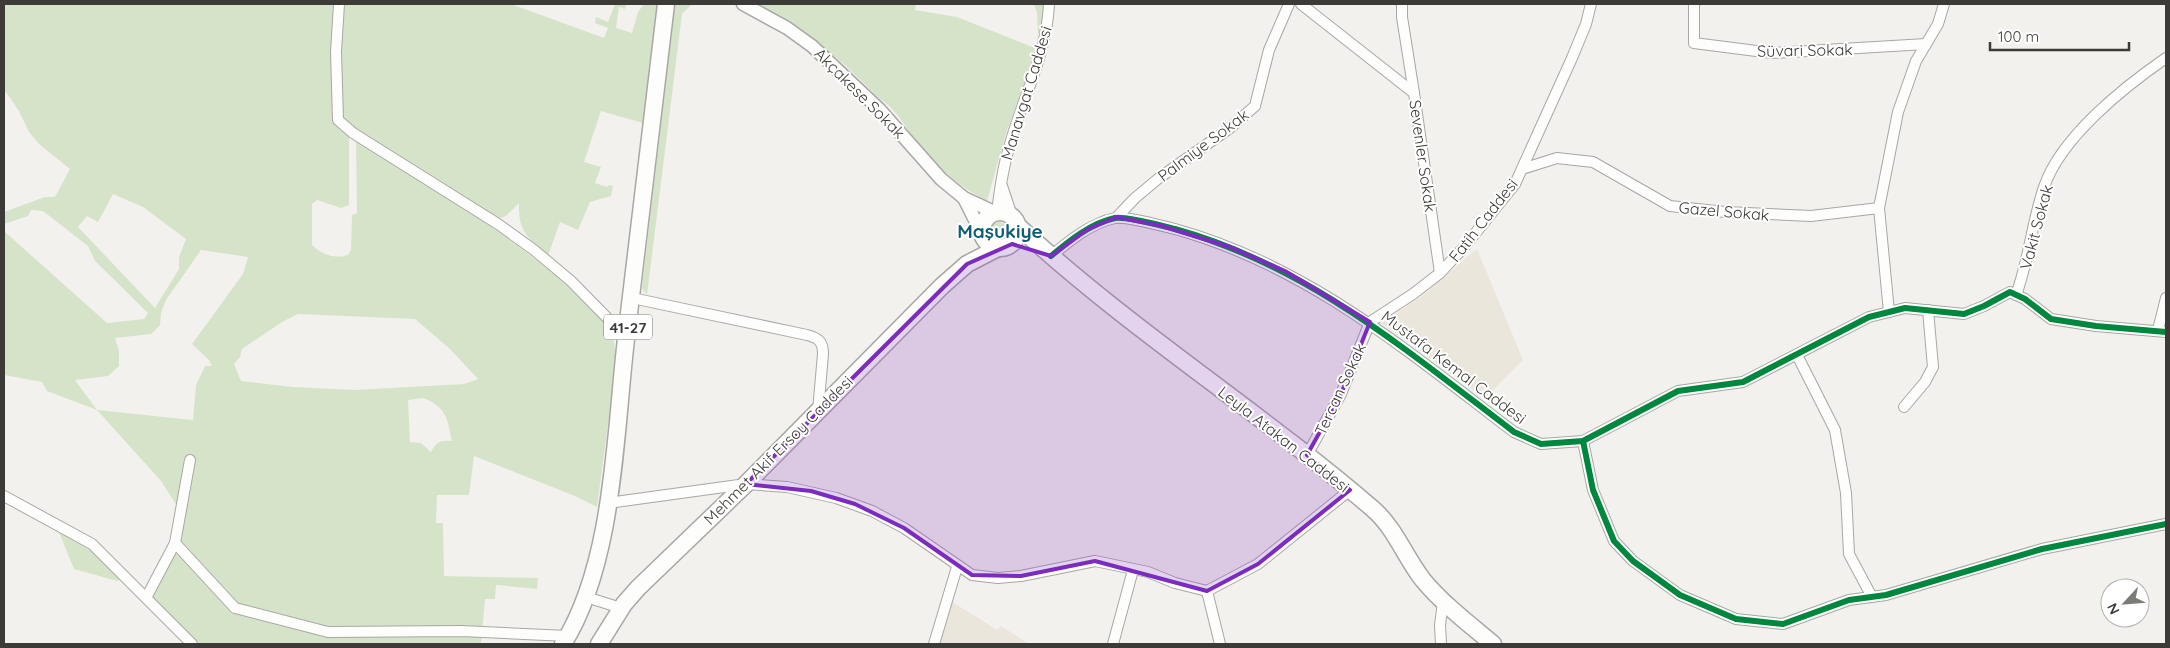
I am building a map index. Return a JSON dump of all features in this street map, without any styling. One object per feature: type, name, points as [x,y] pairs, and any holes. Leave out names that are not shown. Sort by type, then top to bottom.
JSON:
[{"type":"main road","name":"41-27","points":[[566,640],[586,597],[601,542],[608,503],[666,4]]},
{"type":"main road","points":[[966,264],[982,235],[984,220],[1005,216]]},
{"type":"main road","points":[[966,264],[1005,246],[1018,233],[1005,216]]},
{"type":"main road","points":[[1005,216],[1051,256]]},
{"type":"main road","points":[[982,235],[986,243],[1005,246],[1027,246],[1051,256]]},
{"type":"main road","name":"Leyla Atakan Caddesi","points":[[1051,256],[1111,306],[1307,455],[1350,490],[1386,522],[1411,564],[1443,602],[1493,644]]},
{"type":"main road","name":"Mehmet Akif Ersoy Caddesi","points":[[599,644],[621,608],[659,566],[746,484],[966,264]]},
{"type":"street","points":[[339,4],[336,52],[338,120],[353,133],[498,224],[534,250],[570,281],[626,337]]},
{"type":"street","name":"Akçakese Sokak","points":[[743,4],[787,28],[812,46],[880,108],[930,168],[964,198]]},
{"type":"street","name":"Manavgat Caddesi","points":[[1005,216],[1001,183],[1010,143],[1045,40],[1049,4]]},
{"type":"street","name":"Palmiye Sokak","points":[[1117,217],[1158,178],[1230,128],[1255,106],[1269,50],[1289,4]]},
{"type":"street","name":"Sevenler Sokak","points":[[1301,4],[1414,92],[1440,273]]},
{"type":"street","points":[[1402,4],[1402,17],[1414,92]]},
{"type":"street","name":"Fatih Caddesi","points":[[1370,322],[1413,294],[1440,273],[1465,246],[1515,184],[1572,58],[1586,24],[1591,4]]},
{"type":"street","name":"Süvari Sokak","points":[[1694,4],[1694,43],[1772,53],[1926,44]]},
{"type":"street","points":[[1890,312],[1879,208],[1898,112],[1916,61],[1938,24],[1944,4]]},
{"type":"street","name":"Vakit Sokak","points":[[2016,295],[2023,276],[2044,186],[2065,149],[2104,106],[2166,58]]},
{"type":"street","name":"Gazel Sokak","points":[[1522,169],[1557,158],[1594,162],[1670,206],[1716,211],[1811,216],[1879,208]]},
{"type":"street","points":[[1001,183],[1005,216]]},
{"type":"street","points":[[964,198],[1005,216]]},
{"type":"street","points":[[964,198],[982,235]]},
{"type":"street","points":[[1051,256],[1088,229],[1117,217]]},
{"type":"street","name":"Mustafa Kemal Caddesi","points":[[1117,217],[1162,226],[1230,247],[1285,271],[1370,322],[1514,432],[1541,444],[1583,441],[1678,391],[1743,382],[1868,317],[1906,308],[1964,314],[2010,292],[2016,295]]},
{"type":"street","points":[[2016,295],[2051,320],[2096,326],[2162,331],[2166,298]]},
{"type":"street","points":[[632,298],[807,335],[820,340],[823,345],[823,354],[818,411]]},
{"type":"street","points":[[1904,407],[1925,382],[1934,367],[1928,310]]},
{"type":"street","name":"Tercan Sokak","points":[[1307,455],[1341,394],[1370,322]]},
{"type":"street","points":[[1797,355],[1835,430],[1846,493],[1848,554],[1872,597]]},
{"type":"street","points":[[1583,441],[1593,490],[1614,541],[1633,562],[1680,595],[1736,619],[1784,624],[1849,600],[1886,595],[2042,549],[2166,524]]},
{"type":"street","points":[[146,598],[174,544],[190,460]]},
{"type":"street","points":[[608,503],[746,484],[787,487],[811,491],[855,504],[904,528],[972,575],[998,578],[1021,576],[1095,561],[1148,572],[1175,583],[1207,591],[1258,564],[1350,490]]},
{"type":"street","points":[[4,496],[92,544],[192,644]]},
{"type":"street","points":[[174,544],[235,608],[328,632],[461,631],[566,640]]},
{"type":"street","points":[[934,644],[957,566]]},
{"type":"street","points":[[1113,644],[1133,570]]},
{"type":"street","points":[[1207,591],[1220,644]]},
{"type":"street","points":[[586,597],[621,608]]},
{"type":"street","points":[[1441,644],[1440,625],[1443,602]]},
{"type":"highlighted area","points":[[1117,217],[1162,226],[1230,247],[1285,271],[1370,322],[1341,394],[1307,455],[1350,490],[1258,564],[1207,591],[1095,561],[1021,576],[972,575],[904,528],[855,504],[811,491],[746,484],[967,264],[1012,244],[1051,256],[1088,229]]},
{"type":"shaded area","points":[[1477,249],[1523,360],[1485,398],[1381,323],[1421,297]]},
{"type":"shaded area","points":[[951,601],[997,630],[1001,626],[1029,644],[938,644]]},
{"type":"green space","points":[[4,4],[334,4],[332,34],[333,119],[349,136],[349,205],[341,208],[317,200],[312,204],[312,245],[324,254],[333,256],[348,255],[351,250],[352,215],[357,213],[356,140],[462,207],[539,262],[594,311],[610,331],[615,347],[616,364],[597,507],[575,496],[474,456],[469,495],[437,495],[436,523],[443,523],[444,576],[538,578],[537,589],[496,585],[495,599],[485,599],[481,644],[192,644],[146,598],[175,543],[181,512],[161,481],[97,410],[47,391],[42,382],[4,375],[4,231],[107,323],[144,319],[148,313],[95,261],[88,246],[43,211],[31,210],[28,216],[4,224],[4,212],[45,197],[55,197],[70,169],[39,144],[29,132],[19,111],[6,92],[4,92]],"holes":[[[113,194],[143,207],[186,239],[179,257],[179,269],[155,308],[78,227],[87,216],[98,222]],[[201,250],[248,257],[243,274],[192,344],[209,360],[212,366],[205,366],[196,385],[193,420],[97,410],[75,380],[108,376],[119,366],[119,351],[115,338],[151,334],[160,325],[161,313],[166,300]],[[298,314],[415,319],[450,349],[478,379],[464,384],[354,390],[293,387],[241,381],[234,364],[240,357],[242,349],[282,322]],[[423,398],[437,405],[445,415],[452,441],[439,442],[431,452],[421,443],[410,442],[408,400]]]},
{"type":"green space","points":[[343,4],[511,4],[604,38],[608,28],[595,23],[596,17],[608,22],[615,4],[626,5],[625,9],[619,7],[616,28],[632,33],[638,12],[644,4],[660,4],[643,123],[601,111],[584,162],[601,167],[595,183],[607,187],[609,185],[613,186],[611,196],[590,202],[578,230],[560,222],[548,256],[530,239],[522,228],[519,203],[506,216],[498,219],[349,125],[341,117],[340,34]]},
{"type":"green space","points":[[675,4],[692,4],[682,14],[647,295],[642,288]]},
{"type":"green space","points":[[755,4],[916,4],[915,10],[957,17],[1035,48],[1028,74],[1007,130],[987,201],[959,184],[935,163],[920,147],[892,109],[846,66],[801,29]]},
{"type":"green space","points":[[1034,4],[1045,4],[1041,34],[1038,33],[1037,13]]},
{"type":"green space","points":[[995,222],[1003,222],[1008,227],[1006,238],[995,240],[990,235],[990,227]]},
{"type":"green space","points":[[59,532],[97,554],[123,578],[117,581],[74,569]]},
{"type":"cycle path","points":[[1051,256],[1089,228],[1115,218],[1136,220],[1175,229],[1223,245],[1269,265],[1312,288],[1354,314],[1394,341],[1514,432],[1541,444],[1583,441],[1678,391],[1743,382],[1869,317],[1905,308],[1964,314],[2010,292],[2025,299],[2051,319],[2096,326],[2166,332]]},
{"type":"cycle path","points":[[1583,441],[1593,490],[1614,541],[1633,561],[1680,595],[1736,619],[1783,624],[1849,600],[1886,595],[2042,549],[2166,524]]},
{"type":"district","name":"Maşukiye","points":[[1000,231]]}]
